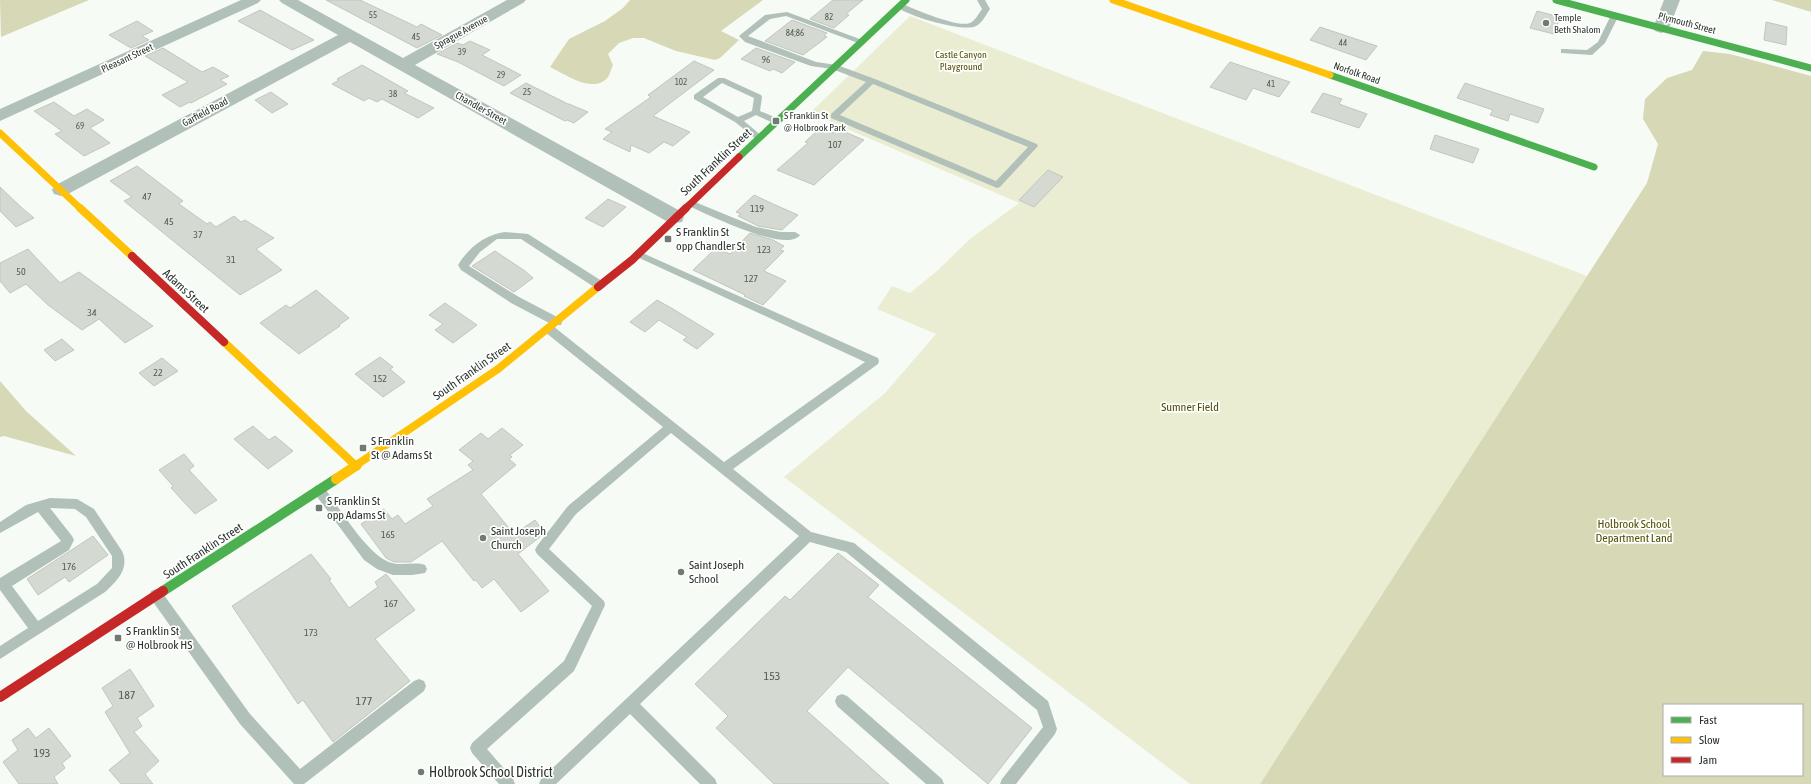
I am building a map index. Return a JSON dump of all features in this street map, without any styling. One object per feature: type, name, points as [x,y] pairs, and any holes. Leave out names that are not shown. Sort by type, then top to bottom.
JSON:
[{"type":"main road","name":"Norfolk Road","points":[[1113,0],[1594,167]]},
{"type":"main road","name":"Plymouth Street","points":[[1556,0],[1811,68]]},
{"type":"main road","name":"South Franklin Street","points":[[0,697],[356,466],[498,369],[553,326],[638,254],[759,137],[902,3]]},
{"type":"main road","name":"Adams Street","points":[[0,133],[356,466]]},
{"type":"street","name":"Pleasant Street","points":[[0,116],[253,0]]},
{"type":"street","name":"Chandler Street","points":[[287,0],[675,217]]},
{"type":"street","name":"Sprague Avenue","points":[[403,65],[518,0]]},
{"type":"street","points":[[1661,28],[1672,0]]},
{"type":"street","name":"Garfield Road","points":[[61,190],[350,35]]},
{"type":"lane","points":[[902,3],[953,25],[968,26],[973,24],[986,9],[982,0]]},
{"type":"lane","points":[[861,41],[787,14],[768,17],[743,36],[748,40],[814,64],[834,67],[872,81],[1034,146],[997,185],[834,116],[872,81]]},
{"type":"lane","points":[[1564,51],[1590,53],[1600,43],[1615,15]]},
{"type":"lane","points":[[756,112],[758,97],[721,80],[698,97],[738,120],[759,137]]},
{"type":"lane","points":[[738,120],[756,112],[776,121]]},
{"type":"lane","points":[[690,203],[755,230],[784,236],[795,235]]},
{"type":"lane","points":[[601,286],[525,236],[516,234],[493,237],[467,259],[463,265],[465,268],[553,326],[671,427],[808,536],[850,547],[1043,706],[1048,718],[1050,729],[1007,784]]},
{"type":"lane","points":[[638,254],[874,361],[724,469]]},
{"type":"lane","points":[[508,784],[477,748],[569,666],[599,605],[541,550],[572,510],[671,427]]},
{"type":"lane","points":[[319,490],[368,556],[379,564],[395,571],[421,569]]},
{"type":"lane","points":[[0,528],[30,509],[50,503],[77,504],[90,513],[118,555],[118,569],[113,577],[101,588],[0,653]]},
{"type":"lane","points":[[36,629],[2,584],[65,546],[68,540],[41,506]]},
{"type":"lane","points":[[546,784],[808,536]]},
{"type":"lane","points":[[156,595],[245,719],[299,779],[419,686]]},
{"type":"lane","points":[[842,701],[937,784]]},
{"type":"lane","points":[[630,704],[710,784]]},
{"type":"green space","points":[[0,0],[89,0],[1,37]]},
{"type":"green space","points":[[630,0],[763,0],[721,31],[739,40],[720,58],[715,60],[676,51],[644,38],[633,38],[619,43],[608,54],[613,65],[608,77],[602,82],[587,84],[571,78],[550,67],[569,39],[605,21],[623,8]]},
{"type":"green space","points":[[1772,0],[1811,0],[1811,12]]},
{"type":"green space","name":"Sumner Field","points":[[910,16],[1587,276],[1260,784],[1190,784],[784,477],[885,393],[936,334],[877,309],[892,286],[910,293],[937,271],[970,239],[1019,203],[810,113]]},
{"type":"green space","name":"Holbrook School Department Land","points":[[1703,51],[1730,54],[1811,76],[1811,784],[1260,784],[1647,183],[1658,144],[1643,119],[1645,99],[1667,78],[1692,70]]},
{"type":"green space","points":[[0,381],[26,411],[76,456],[4,436],[0,437]]},
{"type":"building","points":[[326,0],[360,0],[417,27],[421,24],[442,35],[417,48]]},
{"type":"building","points":[[833,0],[863,0],[846,14],[849,15],[834,28],[810,19]]},
{"type":"building","points":[[260,10],[314,40],[292,50],[238,21]]},
{"type":"building","name":"Temple Beth Shalom","points":[[1537,11],[1560,17],[1554,34],[1530,28]]},
{"type":"building","points":[[792,20],[827,33],[824,36],[827,37],[803,55],[765,41]]},
{"type":"building","points":[[137,21],[153,31],[142,36],[149,40],[131,48],[109,35]]},
{"type":"building","points":[[1766,22],[1787,27],[1786,45],[1764,40]]},
{"type":"building","points":[[1320,27],[1377,46],[1366,60],[1310,40]]},
{"type":"building","points":[[470,41],[490,50],[482,55],[521,75],[504,86],[458,62],[437,54],[457,43],[463,45]]},
{"type":"building","points":[[163,48],[202,72],[213,67],[229,76],[220,80],[227,84],[191,103],[190,102],[180,107],[162,95],[188,82],[145,56]]},
{"type":"building","points":[[756,48],[795,62],[782,73],[773,69],[770,71],[741,59]]},
{"type":"building","points":[[694,61],[714,70],[653,116],[690,132],[673,146],[664,142],[649,153],[631,145],[630,152],[603,139],[612,132],[605,129],[651,97],[648,95]]},
{"type":"building","points":[[1230,62],[1290,82],[1279,97],[1253,88],[1246,100],[1210,87]]},
{"type":"building","points":[[362,65],[408,91],[404,93],[434,108],[418,118],[382,99],[377,102],[369,98],[364,101],[332,84],[339,80],[337,79]]},
{"type":"building","points":[[526,83],[568,104],[588,112],[574,123],[567,120],[565,121],[510,93]]},
{"type":"building","points":[[1465,83],[1544,109],[1538,123],[1510,114],[1508,121],[1490,115],[1493,110],[1457,98]]},
{"type":"building","points":[[271,92],[288,104],[272,113],[255,100]]},
{"type":"building","points":[[1323,93],[1342,99],[1339,104],[1367,114],[1359,128],[1311,112]]},
{"type":"building","points":[[54,102],[74,116],[87,109],[104,120],[90,128],[110,143],[84,156],[55,134],[62,131],[34,111]]},
{"type":"building","points":[[820,128],[833,133],[838,129],[864,140],[814,185],[777,170],[808,143],[805,142]]},
{"type":"building","points":[[1435,135],[1479,149],[1473,163],[1430,149]]},
{"type":"building","points":[[137,166],[183,201],[179,204],[207,224],[210,222],[216,227],[234,216],[241,222],[245,220],[274,238],[256,249],[282,270],[240,295],[124,201],[132,197],[110,181]]},
{"type":"building","points":[[1048,170],[1063,177],[1034,207],[1019,200]]},
{"type":"building","points":[[0,187],[34,218],[16,227],[0,211]]},
{"type":"building","points":[[754,195],[798,215],[782,230],[758,226],[738,216],[741,214],[736,212]]},
{"type":"building","points":[[608,199],[626,207],[603,227],[585,218]]},
{"type":"building","points":[[750,233],[773,240],[784,246],[780,250],[784,251],[764,271],[786,281],[763,305],[693,270],[716,248],[730,254]]},
{"type":"building","points":[[28,249],[60,283],[79,272],[153,326],[125,343],[99,319],[82,330],[48,305],[26,284],[10,293],[0,281],[0,263]]},
{"type":"building","points":[[495,251],[533,278],[514,292],[472,266]]},
{"type":"building","points":[[316,290],[349,318],[339,325],[340,326],[299,354],[260,323],[286,305],[290,308]]},
{"type":"building","points":[[657,300],[714,334],[697,349],[683,340],[687,337],[659,320],[645,332],[630,322]]},
{"type":"building","points":[[445,303],[477,325],[453,343],[435,330],[443,324],[429,315]]},
{"type":"building","points":[[62,339],[74,350],[55,361],[44,350]]},
{"type":"building","points":[[380,357],[393,367],[390,369],[405,382],[383,397],[355,374]]},
{"type":"building","points":[[162,358],[178,371],[154,386],[139,373]]},
{"type":"building","points":[[253,426],[269,440],[275,436],[293,451],[268,469],[234,439]]},
{"type":"building","points":[[502,428],[523,445],[510,455],[512,457],[509,459],[516,465],[481,494],[514,534],[535,520],[545,533],[518,554],[549,591],[521,612],[494,579],[482,588],[476,580],[474,581],[442,541],[411,562],[394,562],[386,558],[361,524],[384,509],[392,519],[398,515],[405,524],[433,506],[427,499],[473,470],[468,465],[473,461],[459,450],[481,433],[488,439]]},
{"type":"building","points":[[184,454],[194,466],[189,470],[217,500],[195,514],[171,488],[173,486],[159,470]]},
{"type":"building","points":[[93,536],[108,555],[69,582],[65,577],[38,595],[27,579]]},
{"type":"building","points":[[838,553],[879,585],[868,597],[1032,728],[988,784],[848,667],[807,711],[889,784],[774,784],[716,728],[728,716],[695,684],[785,596],[790,600]]},
{"type":"building","points":[[311,554],[331,579],[329,580],[349,608],[378,587],[375,582],[386,574],[415,610],[375,639],[410,681],[333,742],[303,700],[298,704],[232,606]]},
{"type":"building","points":[[130,669],[154,706],[137,718],[142,726],[134,732],[159,761],[145,774],[153,784],[121,784],[109,770],[130,753],[105,712],[113,706],[102,688]]},
{"type":"building","points":[[28,728],[36,738],[49,728],[71,756],[62,763],[65,768],[54,777],[58,784],[19,784],[3,762],[18,750],[12,740]]},
{"type":"traffic: fast","points":[[739,157],[906,0]]},
{"type":"traffic: fast","points":[[1556,0],[1811,68]]},
{"type":"traffic: fast","points":[[1330,75],[1594,167]]},
{"type":"traffic: fast","points":[[163,591],[336,479]]},
{"type":"traffic: slow","points":[[1113,0],[1330,75]]},
{"type":"traffic: slow","points":[[0,133],[132,256]]},
{"type":"traffic: slow","points":[[336,479],[498,369],[598,287]]},
{"type":"traffic: slow","points":[[224,342],[356,466]]},
{"type":"traffic: jam","points":[[598,287],[632,260],[739,157]]},
{"type":"traffic: jam","points":[[132,256],[224,342]]},
{"type":"traffic: jam","points":[[0,697],[163,591]]},
{"type":"place","name":"Temple Beth Shalom","points":[[1546,23]]},
{"type":"place","name":"S Franklin St @ Holbrook Park","points":[[776,121]]},
{"type":"place","name":"S Franklin St opp Chandler St","points":[[668,239]]},
{"type":"place","name":"S Franklin St @ Adams St","points":[[363,448]]},
{"type":"place","name":"S Franklin St opp Adams St","points":[[319,508]]},
{"type":"place","name":"Saint Joseph Church","points":[[483,538]]},
{"type":"place","name":"Saint Joseph School","points":[[681,572]]},
{"type":"place","name":"S Franklin St @ Holbrook HS","points":[[118,638]]},
{"type":"place","name":"Holbrook School District","points":[[421,772]]},
{"type":"park label","name":"Castle Canyon Playground","points":[[961,60]]}]
